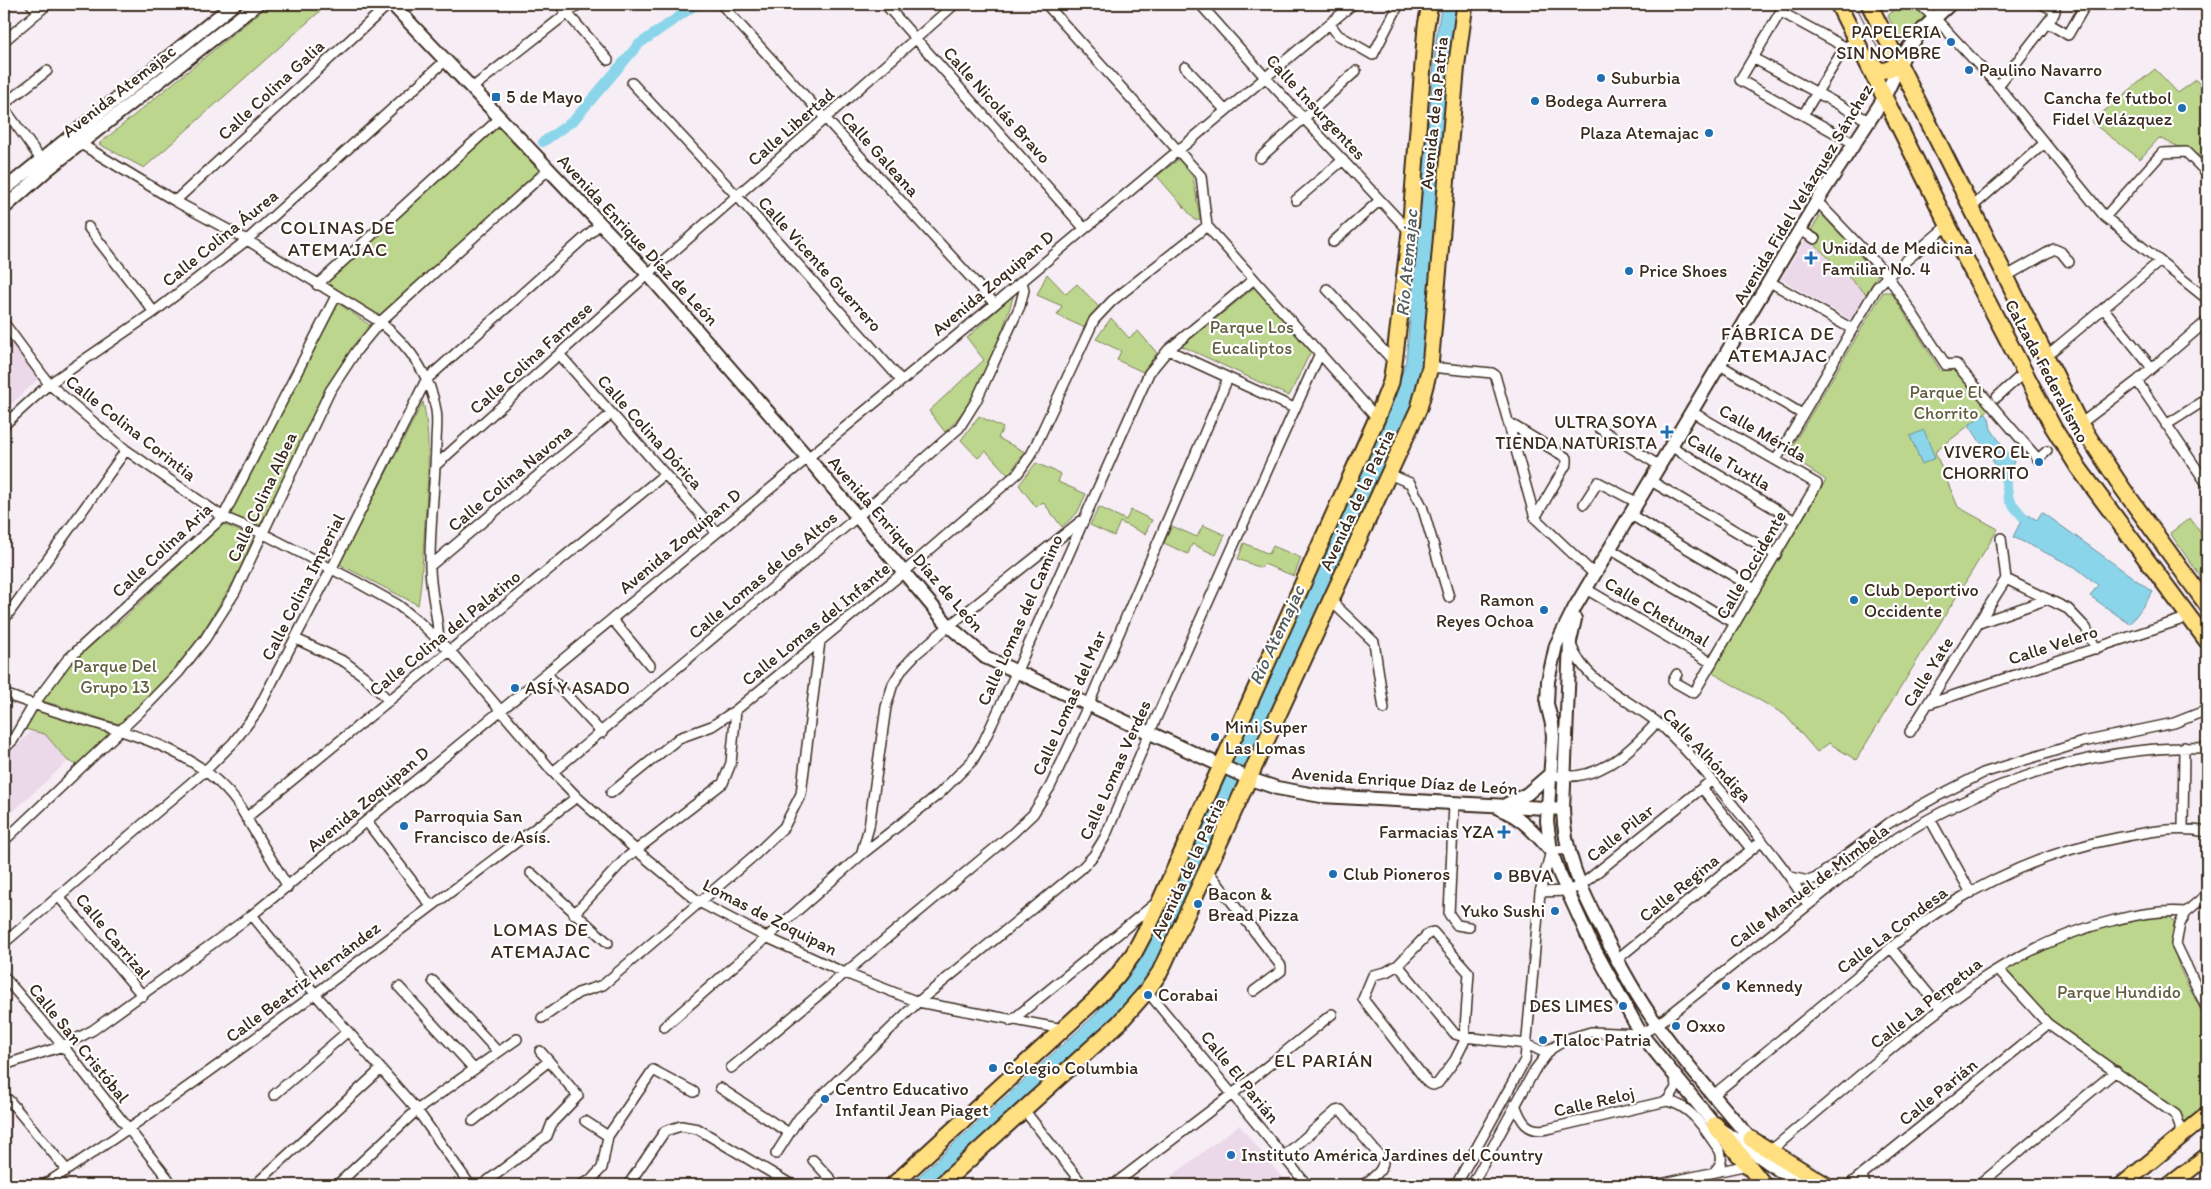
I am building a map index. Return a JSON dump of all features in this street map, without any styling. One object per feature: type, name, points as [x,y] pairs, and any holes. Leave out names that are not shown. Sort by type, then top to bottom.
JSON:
[{"type":"highway","points":[[1715,1125],[1748,1165]]},
{"type":"main road","name":"Avenida Atemajac","points":[[4,208],[68,136],[234,4]]},
{"type":"main road","name":"Avenida Atemajac","points":[[4,190],[44,164],[81,144],[257,4]]},
{"type":"main road","name":"Avenida Enrique Díaz de León","points":[[391,4],[602,223],[807,457],[949,626],[985,657],[1149,734],[1248,778],[1277,788],[1321,796],[1563,809]]},
{"type":"main road","name":"Avenida de la Patria","points":[[893,1185],[1063,1029],[1117,976],[1134,953],[1223,767],[1377,418],[1391,382],[1410,232],[1426,26],[1430,4]]},
{"type":"main road","name":"Avenida de la Patria","points":[[942,1185],[1119,1022],[1147,991],[1171,952],[1248,778],[1331,602],[1419,408],[1430,367],[1457,62],[1466,4]]},
{"type":"main road","name":"Calzada Federalismo","points":[[1838,4],[1854,47],[1884,98],[2053,427],[2073,460],[2207,642]]},
{"type":"main road","name":"Calzada Federalismo","points":[[1868,4],[2080,424],[2123,489],[2207,605]]},
{"type":"main road","name":"Avenida Fidel Velázquez Sánchez","points":[[1551,851],[1548,809],[1553,738],[1547,694],[1550,665],[1565,638],[1586,589],[1817,201],[1884,98],[1899,63],[1915,39],[1950,4]]},
{"type":"main road","points":[[1854,47],[1879,70],[1886,71],[1899,63]]},
{"type":"main road","name":"Avenida Fidel Velázquez Sánchez","points":[[1565,638],[1568,684],[1563,809],[1567,849],[1580,886],[1616,960],[1657,1025],[1712,1096],[1751,1139]]},
{"type":"main road","points":[[1547,694],[1568,684]]},
{"type":"main road","points":[[1497,806],[1528,794],[1549,775]]},
{"type":"main road","points":[[1497,806],[1520,819],[1551,851],[1590,944],[1641,1034],[1715,1125],[1770,1158],[1826,1185]]},
{"type":"main road","points":[[2122,1185],[2207,1115]]},
{"type":"main road","points":[[1751,1139],[1800,1185]]},
{"type":"main road","points":[[2170,1185],[2207,1156]]},
{"type":"main road","points":[[1748,1165],[1764,1185]]},
{"type":"street","points":[[31,4],[39,12]]},
{"type":"street","points":[[4,42],[48,4]]},
{"type":"street","name":"Calle Colina Galia","points":[[175,201],[391,4]]},
{"type":"street","points":[[559,4],[608,60]]},
{"type":"street","points":[[472,88],[579,4]]},
{"type":"street","name":"Calle Galeana","points":[[721,4],[995,304]]},
{"type":"street","name":"Calle Nicolás Bravo","points":[[885,4],[1084,228]]},
{"type":"street","name":"Calle Libertad","points":[[648,274],[956,4]]},
{"type":"street","points":[[1046,4],[1178,149],[1200,176],[1207,226],[1377,418]]},
{"type":"street","name":"Calle Insurgentes","points":[[1200,4],[1265,77],[1410,232]]},
{"type":"street","name":"Avenida Zoquipan D","points":[[4,1065],[62,1046],[93,1030],[143,996],[288,887],[716,532],[995,304],[1353,4]]},
{"type":"street","points":[[1330,24],[1338,35],[1373,55],[1399,4]]},
{"type":"street","points":[[1919,4],[1935,18],[1998,86],[2105,218],[2207,299]]},
{"type":"street","points":[[1998,86],[2048,23],[2055,11],[2042,4]]},
{"type":"street","points":[[2048,23],[2068,35],[2086,4]]},
{"type":"street","points":[[1803,115],[1817,93],[1854,47],[1783,8],[1740,80],[1855,144]]},
{"type":"street","points":[[1753,58],[1869,121]]},
{"type":"street","name":"Calle Colina Áurea","points":[[4,425],[49,384],[154,312],[247,240],[445,62]]},
{"type":"street","points":[[1185,67],[1225,110]]},
{"type":"street","points":[[4,104],[47,71]]},
{"type":"street","points":[[1260,158],[1356,71]]},
{"type":"street","name":"Calle Vicente Guerrero","points":[[632,83],[737,196],[901,380]]},
{"type":"street","points":[[4,108],[44,164]]},
{"type":"street","points":[[317,285],[500,118]]},
{"type":"street","points":[[68,136],[175,201],[247,240],[317,285],[380,322],[408,348],[426,380],[436,410],[430,566],[431,591],[439,641]]},
{"type":"street","points":[[1970,208],[2040,147]]},
{"type":"street","points":[[2105,218],[2162,153],[2186,152],[2207,173]]},
{"type":"street","points":[[1296,200],[1343,160]]},
{"type":"street","name":"Calle Colina Albea","points":[[4,841],[122,730],[179,672],[205,639],[235,592],[330,391],[357,350],[380,322],[549,169]]},
{"type":"street","points":[[1333,242],[1380,200]]},
{"type":"street","points":[[1817,201],[1888,276],[1946,365],[1956,364],[2038,459],[2048,452]]},
{"type":"street","name":"Calle Colina Imperial","points":[[4,943],[206,770],[233,743],[256,713],[296,639],[426,380],[602,223]]},
{"type":"street","points":[[1776,460],[1872,295],[1888,276],[1948,225]]},
{"type":"street","points":[[88,226],[154,312]]},
{"type":"street","name":"Calle Lomas del Infante","points":[[574,914],[626,858],[724,784],[731,763],[736,710],[904,572],[1022,468],[1032,453],[1089,329],[1102,310],[1207,226]]},
{"type":"street","points":[[1800,230],[1815,239]]},
{"type":"street","points":[[2005,277],[2054,249],[2061,252],[2069,262]]},
{"type":"street","points":[[2045,357],[2159,262]]},
{"type":"street","name":"Calle Colina Farnese","points":[[435,466],[648,274]]},
{"type":"street","name":"Calle Lomas del Camino","points":[[664,1027],[862,855],[939,794],[972,761],[983,743],[1016,673],[1149,373],[1168,350],[1254,279]]},
{"type":"street","name":"Calle Lomas de los Altos","points":[[553,772],[602,733],[857,517],[959,428],[969,414],[1023,298],[1022,281]]},
{"type":"street","points":[[1770,282],[1852,329]]},
{"type":"street","points":[[1327,289],[1394,362]]},
{"type":"street","name":"Calle Colina Aria","points":[[4,748],[13,740],[34,704],[67,660],[223,517],[336,296]]},
{"type":"street","points":[[2104,309],[2152,368]]},
{"type":"street","points":[[2080,424],[2136,381],[2207,321]]},
{"type":"street","name":"Calle Colina Corintia","points":[[4,323],[49,384],[126,450],[223,517],[262,533],[398,605],[439,641]]},
{"type":"street","points":[[1168,350],[1294,408]]},
{"type":"street","name":"Calle Lomas Verdes","points":[[776,1154],[799,1118],[918,1002],[1082,868],[1094,855],[1105,837],[1149,734],[1320,353]]},
{"type":"street","name":"Calle Colina Dórica","points":[[559,354],[716,532]]},
{"type":"street","points":[[1720,365],[1802,414]]},
{"type":"street","points":[[1430,367],[1492,373],[1495,375],[1535,518],[1595,575]]},
{"type":"street","points":[[1996,397],[2025,372]]},
{"type":"street","name":"Calle Lomas del Mar","points":[[731,1068],[1014,833],[1033,814],[1050,787],[1088,706],[1228,378]]},
{"type":"street","points":[[2136,381],[2166,426],[2206,479]]},
{"type":"street","points":[[2166,426],[2207,399]]},
{"type":"street","name":"Calle Mérida","points":[[1692,412],[1817,484]]},
{"type":"street","name":"Calle Colina Navona","points":[[430,566],[611,414]]},
{"type":"street","points":[[1509,423],[1567,458],[1567,463],[1535,518]]},
{"type":"street","points":[[1599,428],[1660,466]]},
{"type":"street","name":"Calle Tuxtla","points":[[1672,447],[1795,521]]},
{"type":"street","points":[[4,620],[126,450]]},
{"type":"street","name":"Calle Colina del Palatino","points":[[246,818],[665,474]]},
{"type":"street","points":[[1389,474],[1410,483],[1422,506],[1449,596]]},
{"type":"street","points":[[1651,481],[1776,555]]},
{"type":"street","points":[[1584,504],[1598,482],[1638,502]]},
{"type":"street","name":"Calle Occidente","points":[[1677,674],[1673,681],[1694,693],[1817,484]]},
{"type":"street","points":[[1631,515],[1755,589]]},
{"type":"street","points":[[862,855],[870,827],[886,707],[893,684],[903,668],[916,654],[949,626],[1083,519]]},
{"type":"street","points":[[2001,538],[2006,579],[2068,609],[2086,628],[2096,649]]},
{"type":"street","points":[[1610,549],[1735,624]]},
{"type":"street","name":"Calle Yate","points":[[1910,732],[2006,579]]},
{"type":"street","name":"Calle Chetumal","points":[[1586,589],[1712,663]]},
{"type":"street","points":[[1979,623],[2048,599]]},
{"type":"street","points":[[1331,602],[1374,642],[1384,709]]},
{"type":"street","name":"Calle Velero","points":[[1928,704],[2189,617]]},
{"type":"street","points":[[612,619],[650,665]]},
{"type":"street","name":"Calle Alhóndiga","points":[[1565,638],[1589,674],[1657,722],[1712,780],[1791,877],[1808,905]]},
{"type":"street","points":[[296,639],[345,662],[365,677],[389,701]]},
{"type":"street","name":"Lomas de Zoquipan","points":[[439,641],[450,651],[553,772],[577,797],[636,850],[699,902],[766,937],[845,973],[918,1002],[1063,1029]]},
{"type":"street","points":[[542,1018],[578,993],[603,985],[756,854],[784,826],[801,794],[820,641]]},
{"type":"street","points":[[547,674],[602,733]]},
{"type":"street","points":[[4,694],[83,720],[122,730],[206,770],[228,791],[288,887]]},
{"type":"street","points":[[611,793],[679,738],[712,726],[736,710]]},
{"type":"street","name":"Calle Manuel de Mimbela","points":[[1791,877],[1808,880],[1816,878],[1889,824],[1983,773],[2082,742],[2174,723],[2207,710]]},
{"type":"street","points":[[1549,775],[1564,778],[1586,776],[1605,767],[1621,757],[1657,722]]},
{"type":"street","points":[[2134,751],[2128,743],[2135,732]]},
{"type":"street","points":[[2114,736],[2123,744],[2117,753]]},
{"type":"street","points":[[2183,830],[2184,747]]},
{"type":"street","name":"Calle Manuel de Mimbela","points":[[1641,1034],[1657,1025],[1884,847],[1930,819],[2012,782],[2084,760],[2134,751],[2184,747],[2207,748]]},
{"type":"street","name":"Calle Pilar","points":[[1540,892],[1567,891],[1580,886],[1712,780]]},
{"type":"street","name":"Calle Alhóndiga","points":[[1702,788],[1751,849]]},
{"type":"street","name":"Calle Beatriz Hernández","points":[[44,1185],[57,1182],[67,1170],[128,1131],[316,995],[577,797]]},
{"type":"street","points":[[1454,804],[1449,914],[1457,925],[1470,927]]},
{"type":"street","points":[[1930,819],[1971,893]]},
{"type":"street","points":[[366,822],[431,906]]},
{"type":"street","name":"Calle La Condesa","points":[[1712,1096],[1925,921],[1971,893],[2013,871],[2099,842],[2136,834],[2183,830],[2207,832]]},
{"type":"street","name":"Calle Regina","points":[[1616,960],[1762,841]]},
{"type":"street","points":[[1456,1185],[1522,1066],[1528,1044],[1540,892],[1551,851],[1567,849]]},
{"type":"street","points":[[1208,871],[1281,966],[1281,972],[1254,992]]},
{"type":"street","points":[[531,873],[608,943]]},
{"type":"street","points":[[2207,894],[2186,912],[2180,924],[2176,944],[2205,998],[2207,1009]]},
{"type":"street","name":"Calle Carrizal","points":[[59,897],[143,996]]},
{"type":"street","name":"Avenida de la Patria","points":[[1011,1020],[1160,899]]},
{"type":"street","name":"Calle La Perpetua","points":[[1770,1158],[1940,1008],[2030,950],[2097,924],[2129,916],[2171,911],[2186,912]]},
{"type":"street","points":[[252,915],[347,1032],[417,1110],[470,1185]]},
{"type":"street","points":[[1430,933],[1436,934],[1469,973],[1464,1037],[1455,1060],[1438,1083],[1433,1085],[1428,1083],[1363,1002],[1373,975],[1386,972],[1398,965],[1430,933]]},
{"type":"street","points":[[1891,948],[1940,1008]]},
{"type":"street","points":[[1398,965],[1451,1031],[1464,1037],[1528,1044],[1541,1051],[1554,1047],[1575,1036],[1591,1032],[1641,1034]]},
{"type":"street","points":[[1998,969],[2048,1024],[2176,1115],[2180,1126],[2180,1138]]},
{"type":"street","name":"Calle San Cristóbal","points":[[4,977],[62,1046],[172,1185]]},
{"type":"street","points":[[433,982],[498,1052]]},
{"type":"street","points":[[399,987],[474,1069]]},
{"type":"street","name":"Calle El Parián","points":[[1147,991],[1307,1185]]},
{"type":"street","points":[[1114,1185],[1332,1014]]},
{"type":"street","name":"Calle Parián","points":[[1849,1185],[2048,1024]]},
{"type":"street","points":[[274,1094],[347,1032]]},
{"type":"street","points":[[337,1185],[417,1110],[517,1038]]},
{"type":"street","points":[[1472,1185],[1542,1058],[1554,1047]]},
{"type":"street","points":[[482,1185],[547,1136],[552,1123],[578,1096],[540,1051]]},
{"type":"street","points":[[473,1121],[549,1061]]},
{"type":"street","points":[[255,1185],[380,1070]]},
{"type":"street","points":[[580,1185],[597,1175],[602,1168],[608,1136],[653,1070],[694,1092]]},
{"type":"street","points":[[1979,1185],[2116,1071]]},
{"type":"street","points":[[1675,1075],[1676,1088],[1667,1102],[1678,1103],[1688,1109],[1720,1150],[1721,1164],[1714,1172]]},
{"type":"street","points":[[720,1088],[789,1133]]},
{"type":"street","points":[[9,1100],[67,1170]]},
{"type":"street","name":"Calle Reloj","points":[[1515,1104],[1524,1123],[1530,1129],[1538,1131],[1667,1102]]},
{"type":"street","points":[[1024,1110],[1084,1185]]},
{"type":"street","points":[[1284,1156],[1336,1111],[1341,1110],[1383,1160],[1384,1165],[1381,1170],[1363,1185]]},
{"type":"street","points":[[585,1121],[608,1136]]},
{"type":"street","points":[[628,1185],[665,1131],[681,1126],[698,1129],[792,1185]]},
{"type":"street","points":[[813,1160],[836,1185]]},
{"type":"street","points":[[1655,1185],[1748,1165]]},
{"type":"street","points":[[1862,1175],[1865,1185]]},
{"type":"shaded area","name":"Unidad de Medicina Familiar No. 4","points":[[1807,237],[1866,294],[1851,320],[1781,279]]},
{"type":"shaded area","points":[[4,331],[38,379],[4,411]]},
{"type":"shaded area","points":[[32,731],[45,734],[68,761],[4,820],[4,758]]},
{"type":"shaded area","name":"Instituto América Jardines del Country","points":[[1239,1125],[1288,1185],[1160,1185]]},
{"type":"green space","points":[[270,4],[328,4],[144,168],[99,144]]},
{"type":"green space","points":[[1899,4],[1916,4],[1927,14],[1900,42],[1888,16]]},
{"type":"green space","points":[[2155,69],[2178,93],[2196,80],[2207,93],[2207,163],[2198,155],[2159,138],[2140,159],[2091,122]]},
{"type":"green space","points":[[501,124],[542,170],[381,317],[326,284]]},
{"type":"green space","points":[[1179,159],[1193,177],[1200,219],[1196,221],[1157,176]]},
{"type":"green space","points":[[1821,214],[1878,275],[1866,294],[1807,237]]},
{"type":"green space","points":[[1047,274],[1066,294],[1077,284],[1099,307],[1085,328],[1057,315],[1062,306],[1037,295]]},
{"type":"green space","name":"Parque Los Eucaliptos","points":[[1256,286],[1312,349],[1289,396],[1182,346]]},
{"type":"green space","name":"Club Deportivo Occidente","points":[[1883,292],[1891,292],[1941,371],[1956,369],[1991,408],[1935,452],[1958,507],[1998,529],[1856,760],[1829,743],[1817,752],[1785,715],[1711,672],[1826,480],[1787,455]]},
{"type":"green space","points":[[1014,294],[996,348],[978,386],[968,404],[945,432],[929,411],[984,360],[967,338]]},
{"type":"green space","points":[[338,303],[371,326],[351,352],[263,526],[229,515]]},
{"type":"green space","points":[[1111,318],[1129,338],[1138,331],[1157,353],[1143,372],[1117,360],[1121,351],[1096,339]]},
{"type":"green space","points":[[423,402],[428,436],[428,471],[422,572],[418,605],[339,564]]},
{"type":"green space","points":[[979,416],[1003,428],[998,438],[1025,452],[1008,475],[986,451],[978,458],[961,440]]},
{"type":"green space","points":[[1036,463],[1061,474],[1058,482],[1086,494],[1077,513],[1062,527],[1043,502],[1036,507],[1019,485]]},
{"type":"green space","points":[[1099,507],[1126,520],[1131,510],[1152,520],[1145,534],[1120,522],[1114,536],[1090,525]]},
{"type":"green space","points":[[2190,518],[2207,542],[2207,586],[2170,533]]},
{"type":"green space","name":"Parque Del Grupo 13","points":[[223,524],[254,537],[235,579],[189,654],[122,725],[43,701],[73,660],[122,620]]},
{"type":"green space","points":[[1203,525],[1225,535],[1216,555],[1192,544],[1188,554],[1164,543],[1172,526],[1197,537]]},
{"type":"green space","points":[[1244,543],[1269,554],[1273,546],[1301,558],[1294,576],[1264,564],[1261,568],[1238,559]]},
{"type":"green space","name":"Parque Del Grupo 13","points":[[35,710],[113,734],[79,766],[68,761],[45,734],[25,729]]},
{"type":"green space","name":"Parque Hundido","points":[[2170,917],[2174,921],[2173,938],[2179,965],[2201,1012],[2208,1032],[2207,1103],[2193,1115],[2194,1118],[2186,1123],[2175,1108],[2047,1019],[2005,973],[2005,968],[2043,949],[2085,932],[2128,920]]},
{"type":"water","points":[[1442,4],[1459,4],[1452,35],[1425,354],[1413,401],[1151,973],[1136,993],[1104,1028],[929,1185],[909,1185],[1093,1017],[1132,973],[1144,952],[1395,395],[1406,361],[1437,32]]},
{"type":"water","points":[[1985,413],[1989,418],[1991,429],[2014,462],[2004,478],[1969,425]]},
{"type":"water","points":[[1924,430],[1935,458],[1922,464],[1910,436]]},
{"type":"water","points":[[2042,512],[2153,592],[2130,624],[2090,596],[2098,585],[2075,567],[2013,537],[2025,513],[2037,520]]},
{"type":"waterway","points":[[543,142],[574,120],[639,44],[697,4]]},
{"type":"waterway","points":[[2005,477],[2009,500],[2023,517]]},
{"type":"tram line","points":[[1855,4],[1878,49]]},
{"type":"place","name":"PAPELERIA SIN NOMBRE","points":[[1951,42]]},
{"type":"place","name":"Paulino Navarro","points":[[1969,70]]},
{"type":"place","name":"Suburbia","points":[[1601,78]]},
{"type":"place","name":"5 de Mayo","points":[[496,97]]},
{"type":"place","name":"Bodega Aurrera","points":[[1535,101]]},
{"type":"place","name":"Cancha fe futbol Fidel Velázquez","points":[[2182,108]]},
{"type":"place","name":"Plaza Atemajac","points":[[1709,133]]},
{"type":"place","name":"Unidad de Medicina Familiar No. 4","points":[[1811,258]]},
{"type":"place","name":"Price Shoes","points":[[1629,271]]},
{"type":"place","name":"ULTRA SOYA TIENDA NATURISTA","points":[[1667,432]]},
{"type":"place","name":"VIVERO EL CHORRITO","points":[[2039,462]]},
{"type":"place","name":"Club Deportivo Occidente","points":[[1854,600]]},
{"type":"place","name":"Ramon Reyes Ochoa","points":[[1544,610]]},
{"type":"place","name":"ASÍ Y ASADO","points":[[515,688]]},
{"type":"place","name":"Mini Super Las Lomas","points":[[1215,737]]},
{"type":"place","name":"Parroquia San Francisco de Asís.","points":[[404,826]]},
{"type":"place","name":"Farmacias YZA","points":[[1504,832]]},
{"type":"place","name":"Club Pioneros","points":[[1333,874]]},
{"type":"place","name":"BBVA","points":[[1498,876]]},
{"type":"place","name":"Bacon & Bread Pizza","points":[[1198,904]]},
{"type":"place","name":"Yuko Sushi","points":[[1555,911]]},
{"type":"place","name":"Kennedy","points":[[1726,986]]},
{"type":"place","name":"Corabai","points":[[1148,995]]},
{"type":"place","name":"DES LIMES","points":[[1623,1006]]},
{"type":"place","name":"Oxxo","points":[[1676,1026]]},
{"type":"place","name":"Tlaloc Patria","points":[[1543,1040]]},
{"type":"place","name":"Colegio Columbia","points":[[993,1068]]},
{"type":"place","name":"Centro Educativo Infantil Jean Piaget","points":[[825,1099]]},
{"type":"place","name":"Instituto América Jardines del Country","points":[[1231,1155]]},
{"type":"district","name":"COLINAS DE ATEMAJAC","points":[[338,238]]},
{"type":"district","name":"FÁBRICA DE ATEMAJAC","points":[[1778,344]]},
{"type":"district","name":"LOMAS DE ATEMAJAC","points":[[541,940]]},
{"type":"district","name":"EL PARIÁN","points":[[1324,1060]]},
{"type":"water label","name":"Río Atemajac","points":[[1406,263]]},
{"type":"water label","name":"Río Atemajac","points":[[1276,635]]},
{"type":"park label","name":"Parque El Chorrito","points":[[1946,402]]}]
